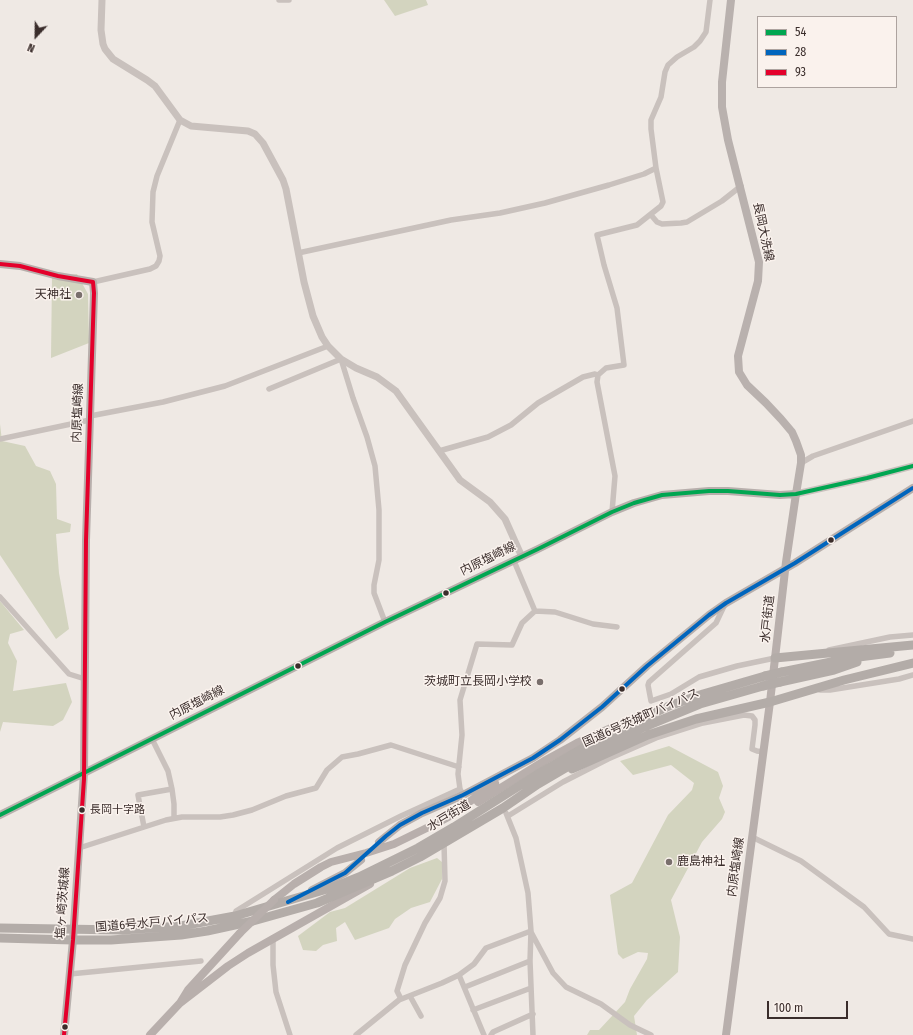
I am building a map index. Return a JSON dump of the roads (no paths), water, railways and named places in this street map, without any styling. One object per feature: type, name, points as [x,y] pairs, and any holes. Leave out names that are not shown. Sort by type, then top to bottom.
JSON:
[{"type":"highway","points":[[775,658],[913,645]]},
{"type":"highway","name":"国道6号茨城町バイパス","points":[[538,784],[601,747],[676,713],[764,681],[782,672],[851,658],[875,656],[913,649]]},
{"type":"highway","name":"国道6号茨城町バイパス","points":[[669,706],[703,694],[764,681],[780,682],[834,670],[875,656]]},
{"type":"highway","points":[[538,784],[648,735],[696,720],[770,702],[913,663]]},
{"type":"highway","name":"水戸街道","points":[[390,867],[418,848],[577,751],[669,706]]},
{"type":"highway","name":"水戸街道","points":[[390,867],[444,843],[503,808],[538,784]]},
{"type":"highway","name":"国道6号水戸バイパス","points":[[0,928],[73,930],[151,929],[187,925],[235,916],[288,902],[390,867]]},
{"type":"highway","name":"国道6号水戸バイパス","points":[[0,938],[111,940],[167,936],[230,926],[282,913],[316,902],[390,867]]},
{"type":"main road","name":"長岡大洗線","points":[[731,0],[722,93],[726,129],[758,254],[759,273],[738,356],[739,372],[746,386],[766,403],[792,432],[800,450],[801,463],[796,494]]},
{"type":"main road","points":[[0,264],[20,266],[58,276],[93,282]]},
{"type":"main road","name":"内原塩崎線","points":[[93,282],[86,540],[84,773],[386,622],[612,512],[648,498],[688,492],[728,491],[780,495],[796,494]]},
{"type":"main road","points":[[450,816],[519,766],[550,747],[577,727],[679,639],[726,604],[785,569],[913,488]]},
{"type":"main road","points":[[785,569],[796,494]]},
{"type":"main road","name":"水戸街道","points":[[770,702],[785,569]]},
{"type":"main road","name":"内原塩崎線","points":[[726,1035],[770,702]]},
{"type":"main road","points":[[180,1003],[188,990],[240,932],[274,900],[294,884],[321,867],[331,862],[394,844],[450,816],[466,810],[546,760],[577,743],[621,723],[669,706]]},
{"type":"main road","points":[[379,842],[400,825],[422,813],[462,792],[519,766]]},
{"type":"main road","points":[[0,815],[84,773]]},
{"type":"main road","name":"塩ヶ崎茨城線","points":[[64,1035],[73,940],[84,773]]},
{"type":"main road","points":[[288,902],[336,879],[361,860]]},
{"type":"main road","points":[[150,1035],[180,1003],[228,966],[273,938],[326,910],[390,867]]},
{"type":"street","points":[[102,0],[101,30],[103,44],[106,49],[113,59],[154,86],[180,120],[191,126],[248,131],[259,138],[267,150],[286,188],[298,253],[313,316],[322,337],[328,346],[341,359],[356,368],[377,377],[391,386],[460,480],[490,502],[505,519],[535,611]]},
{"type":"street","points":[[279,0],[289,0]]},
{"type":"street","points":[[612,512],[615,476],[597,382],[598,375],[606,368],[624,365],[616,308],[597,235],[637,225],[651,215],[661,206],[663,202],[656,168],[651,120],[661,97],[665,72],[671,62],[677,56],[694,47],[703,37],[708,26],[710,0]]},
{"type":"street","points":[[93,282],[150,269],[156,266],[159,261],[160,256],[152,222],[153,192],[156,176],[180,120]]},
{"type":"street","points":[[298,253],[451,220],[500,213],[545,204],[644,174],[656,168]]},
{"type":"street","points":[[651,215],[657,222],[662,224],[687,222],[722,201],[741,186]]},
{"type":"street","points":[[0,439],[163,402],[225,386],[328,346]]},
{"type":"street","points":[[269,389],[341,359]]},
{"type":"street","points":[[341,359],[375,466],[379,510],[379,560],[374,593],[386,622]]},
{"type":"street","points":[[438,451],[488,437],[511,425],[528,410],[583,377],[595,374],[598,375]]},
{"type":"street","points":[[801,463],[813,456],[913,421]]},
{"type":"street","points":[[796,494],[913,466]]},
{"type":"street","points":[[0,597],[68,674],[85,679]]},
{"type":"street","points":[[726,604],[716,623],[649,682],[648,685],[651,701],[671,694],[699,677],[737,666],[775,658]]},
{"type":"street","points":[[235,916],[236,911],[337,848],[401,816],[462,792],[458,780],[462,736],[460,700],[477,644],[512,645],[522,623],[535,611],[555,612],[593,624],[617,627]]},
{"type":"street","points":[[822,654],[833,648],[890,637],[913,635]]},
{"type":"street","points":[[810,690],[830,690],[899,679],[913,675]]},
{"type":"street","points":[[508,816],[563,782],[608,759],[656,738],[702,723],[744,714],[752,716],[755,725],[752,749],[756,752],[764,752]]},
{"type":"street","points":[[152,739],[168,771],[174,804],[174,818]]},
{"type":"street","points":[[79,848],[174,818],[227,816],[252,810],[286,796],[316,788],[327,770],[342,757],[391,745],[459,767]]},
{"type":"street","points":[[144,827],[138,795],[172,789]]},
{"type":"street","points":[[503,808],[508,816],[516,838],[528,893],[531,931],[530,961],[532,1034]]},
{"type":"street","points":[[752,837],[801,861],[852,898],[872,915],[890,934],[913,939]]},
{"type":"street","points":[[401,999],[397,991],[405,965],[425,923],[440,898],[445,881],[444,843]]},
{"type":"street","points":[[356,1035],[401,999],[460,975],[474,964],[486,948],[531,931]]},
{"type":"street","points":[[531,931],[553,973],[566,987],[601,1004],[630,1025],[651,1035]]},
{"type":"street","points":[[273,938],[273,964],[276,992],[290,1035]]},
{"type":"street","points":[[70,974],[201,961]]},
{"type":"street","points":[[465,987],[530,961]]},
{"type":"street","points":[[460,975],[484,1035]]},
{"type":"street","points":[[473,1010],[531,988]]},
{"type":"street","points":[[410,996],[421,1016]]},
{"type":"street","points":[[491,1035],[493,1032],[532,1014]]},
{"type":"place","name":"天神社","points":[[79,295]]},
{"type":"place","name":"茨城町立長岡小学校","points":[[540,682]]},
{"type":"place","name":"長岡十字路","points":[[82,810]]},
{"type":"place","name":"鹿島神社","points":[[669,862]]}]
